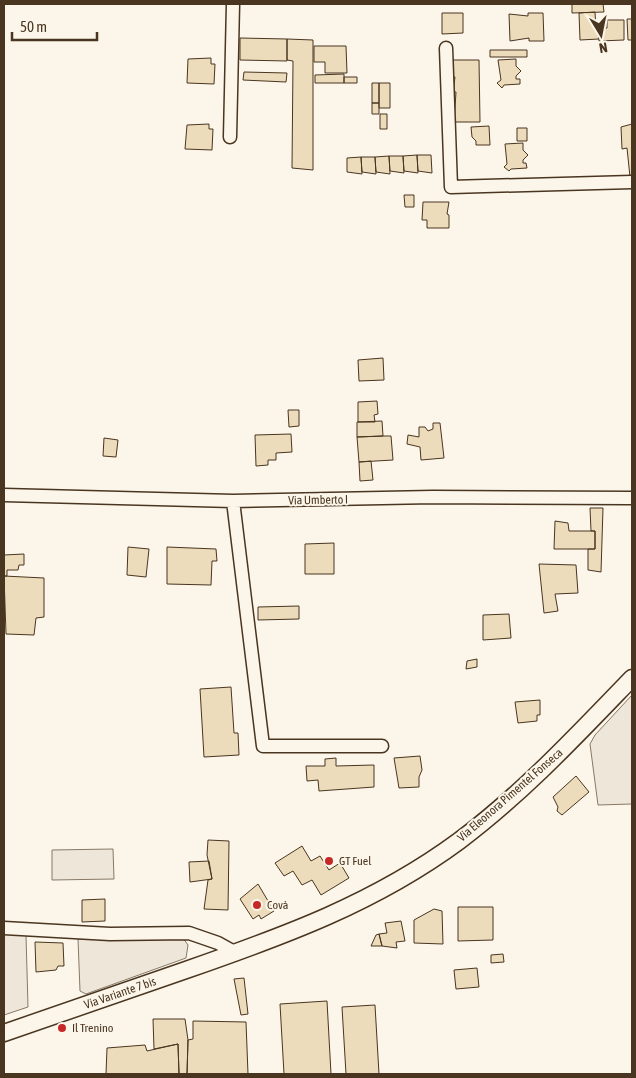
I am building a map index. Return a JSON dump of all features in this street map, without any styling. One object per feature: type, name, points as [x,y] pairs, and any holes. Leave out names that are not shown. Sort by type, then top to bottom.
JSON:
[{"type":"main road","name":"Via Eleonora Pimentel Fonseca","points":[[236,953],[324,920],[361,901],[458,841],[552,761],[632,678]]},
{"type":"main road","name":"Via Variante 7 bis","points":[[4,1033],[236,953]]},
{"type":"street","points":[[230,137],[233,4]]},
{"type":"street","points":[[446,48],[450,187],[632,182]]},
{"type":"street","name":"Via Umberto I","points":[[4,495],[234,501],[433,497],[632,498]]},
{"type":"street","points":[[234,501],[264,746],[382,746]]},
{"type":"street","points":[[4,928],[110,934],[188,934],[218,943],[236,953]]},
{"type":"shaded area","points":[[632,695],[632,804],[598,805],[590,744],[595,735]]},
{"type":"shaded area","points":[[113,849],[114,879],[52,880],[52,850]]},
{"type":"shaded area","points":[[4,933],[26,935],[28,1007],[4,1015]]},
{"type":"shaded area","points":[[183,938],[188,945],[186,958],[86,994],[80,991],[78,939]]},
{"type":"building","points":[[572,4],[603,4],[604,12],[572,13]]},
{"type":"building","points":[[595,12],[596,29],[599,29],[599,39],[580,40],[579,13]]},
{"type":"building","points":[[442,13],[463,13],[463,33],[442,34]]},
{"type":"building","points":[[528,13],[543,13],[544,41],[529,41],[529,38],[510,41],[509,14],[528,16]]},
{"type":"building","points":[[627,19],[632,19],[632,40],[628,40]]},
{"type":"building","points":[[607,20],[624,20],[624,40],[599,41],[599,29],[607,28]]},
{"type":"building","points":[[240,38],[287,39],[287,61],[240,60]]},
{"type":"building","points":[[287,39],[313,40],[313,170],[292,168],[293,61],[287,60]]},
{"type":"building","points":[[314,46],[346,46],[347,73],[325,73],[325,62],[314,62]]},
{"type":"building","points":[[490,50],[527,50],[527,57],[490,57]]},
{"type":"building","points":[[211,58],[211,64],[215,64],[214,84],[187,83],[188,59]]},
{"type":"building","points":[[516,59],[516,66],[521,71],[516,76],[516,79],[520,79],[520,84],[504,85],[502,88],[497,83],[501,80],[498,60]]},
{"type":"building","points":[[453,60],[479,60],[480,122],[454,122],[456,92],[453,92],[455,77],[453,77]]},
{"type":"building","points":[[244,72],[287,73],[286,82],[243,80]]},
{"type":"building","points":[[344,74],[344,83],[315,83],[315,75]]},
{"type":"building","points":[[344,77],[357,77],[357,83],[344,83]]},
{"type":"building","points":[[372,83],[379,83],[379,103],[372,103]]},
{"type":"building","points":[[379,83],[390,83],[390,108],[379,108]]},
{"type":"building","points":[[372,103],[379,103],[379,114],[372,114]]},
{"type":"building","points":[[380,114],[387,114],[387,129],[380,129]]},
{"type":"building","points":[[209,124],[209,129],[213,129],[212,150],[185,149],[187,125]]},
{"type":"building","points":[[632,124],[632,177],[630,177],[627,148],[622,149],[621,127]]},
{"type":"building","points":[[489,126],[490,145],[476,145],[476,141],[472,137],[471,127]]},
{"type":"building","points":[[517,128],[527,128],[527,141],[517,141]]},
{"type":"building","points":[[523,143],[523,150],[528,155],[523,160],[523,163],[526,163],[527,168],[511,169],[509,171],[504,167],[507,164],[505,144]]},
{"type":"building","points":[[417,155],[418,173],[404,171],[403,156]]},
{"type":"building","points":[[417,155],[431,155],[432,173],[418,171]]},
{"type":"building","points":[[389,156],[390,174],[376,172],[375,157]]},
{"type":"building","points":[[389,156],[403,156],[404,173],[390,171]]},
{"type":"building","points":[[361,157],[362,174],[347,172],[347,158]]},
{"type":"building","points":[[361,157],[375,157],[376,174],[362,172]]},
{"type":"building","points":[[404,195],[414,195],[414,207],[405,207]]},
{"type":"building","points":[[423,202],[449,202],[447,214],[449,215],[449,228],[427,228],[427,220],[422,220]]},
{"type":"building","points":[[383,358],[384,380],[359,381],[358,360]]},
{"type":"building","points":[[377,401],[378,414],[374,415],[375,422],[358,422],[358,402]]},
{"type":"building","points":[[288,410],[299,410],[299,426],[289,427]]},
{"type":"building","points":[[382,421],[383,436],[357,437],[357,422]]},
{"type":"building","points":[[433,423],[440,423],[444,458],[421,460],[420,447],[407,444],[408,435],[419,437],[419,427],[425,427],[428,431],[433,429]]},
{"type":"building","points":[[291,434],[292,452],[276,453],[276,460],[268,460],[268,465],[256,466],[255,435]]},
{"type":"building","points":[[391,436],[393,460],[359,462],[357,437]]},
{"type":"building","points":[[104,438],[118,440],[116,457],[103,456]]},
{"type":"building","points":[[371,461],[373,480],[360,481],[359,462]]},
{"type":"building","points":[[590,508],[603,508],[601,572],[588,570],[588,549],[595,549],[595,531],[591,531]]},
{"type":"building","points":[[555,521],[568,523],[569,531],[595,531],[595,549],[554,549]]},
{"type":"building","points":[[334,543],[334,574],[305,574],[305,544]]},
{"type":"building","points":[[128,547],[149,549],[146,577],[127,575]]},
{"type":"building","points":[[167,547],[216,549],[217,561],[212,561],[211,585],[167,584]]},
{"type":"building","points":[[24,554],[24,565],[19,565],[18,570],[7,570],[7,576],[4,576],[4,555]]},
{"type":"building","points":[[539,564],[576,565],[578,593],[555,594],[558,611],[544,613]]},
{"type":"building","points":[[4,576],[44,578],[44,617],[36,618],[34,635],[6,634]]},
{"type":"building","points":[[299,606],[299,619],[258,620],[258,607]]},
{"type":"building","points":[[509,614],[511,638],[483,640],[483,615]]},
{"type":"building","points":[[477,659],[477,667],[466,669],[467,661]]},
{"type":"building","points":[[231,687],[234,733],[238,733],[239,755],[204,757],[200,689]]},
{"type":"building","points":[[540,700],[540,715],[537,715],[537,721],[518,723],[515,702]]},
{"type":"building","points":[[420,756],[422,770],[419,777],[419,787],[399,788],[394,758]]},
{"type":"building","points":[[336,758],[336,766],[374,765],[374,787],[319,791],[318,780],[307,781],[306,766],[325,766],[325,759]]},
{"type":"building","points":[[576,776],[589,792],[562,815],[557,811],[558,807],[553,797]]},
{"type":"building","points":[[208,840],[229,841],[228,910],[204,909],[208,880],[212,879],[207,855]]},
{"type":"building","points":[[302,846],[311,861],[320,856],[329,870],[340,863],[349,878],[321,895],[312,880],[302,885],[293,871],[284,876],[275,863]]},
{"type":"building","points":[[209,861],[212,879],[190,882],[189,862]]},
{"type":"building","name":"Covà","points":[[258,884],[274,911],[261,919],[259,915],[253,919],[240,899]]},
{"type":"building","points":[[105,899],[105,921],[82,922],[82,900]]},
{"type":"building","points":[[458,907],[493,907],[493,940],[458,941]]},
{"type":"building","points":[[434,909],[442,911],[443,944],[414,943],[414,920]]},
{"type":"building","points":[[401,921],[405,941],[396,942],[397,948],[382,946],[379,934],[387,933],[385,923]]},
{"type":"building","points":[[379,934],[382,946],[371,946],[376,935]]},
{"type":"building","points":[[35,942],[63,943],[64,966],[58,966],[56,970],[36,972]]},
{"type":"building","points":[[503,954],[504,962],[491,963],[491,955]]},
{"type":"building","points":[[477,968],[479,987],[456,989],[454,970]]},
{"type":"building","points":[[244,978],[248,1014],[241,1015],[234,979]]},
{"type":"building","points":[[327,1001],[331,1074],[284,1074],[280,1004]]},
{"type":"building","points":[[375,1005],[379,1074],[346,1074],[342,1007]]},
{"type":"building","points":[[153,1019],[185,1019],[188,1040],[187,1074],[179,1074],[178,1044],[154,1049]]},
{"type":"building","points":[[193,1021],[246,1022],[248,1074],[187,1074],[188,1040],[193,1039]]},
{"type":"building","points":[[178,1044],[179,1074],[106,1074],[107,1048],[145,1045],[147,1051]]},
{"type":"place","name":"GT Fuel","points":[[329,861]]},
{"type":"place","name":"Covà","points":[[257,905]]},
{"type":"place","name":"Il Trenino","points":[[62,1028]]}]
